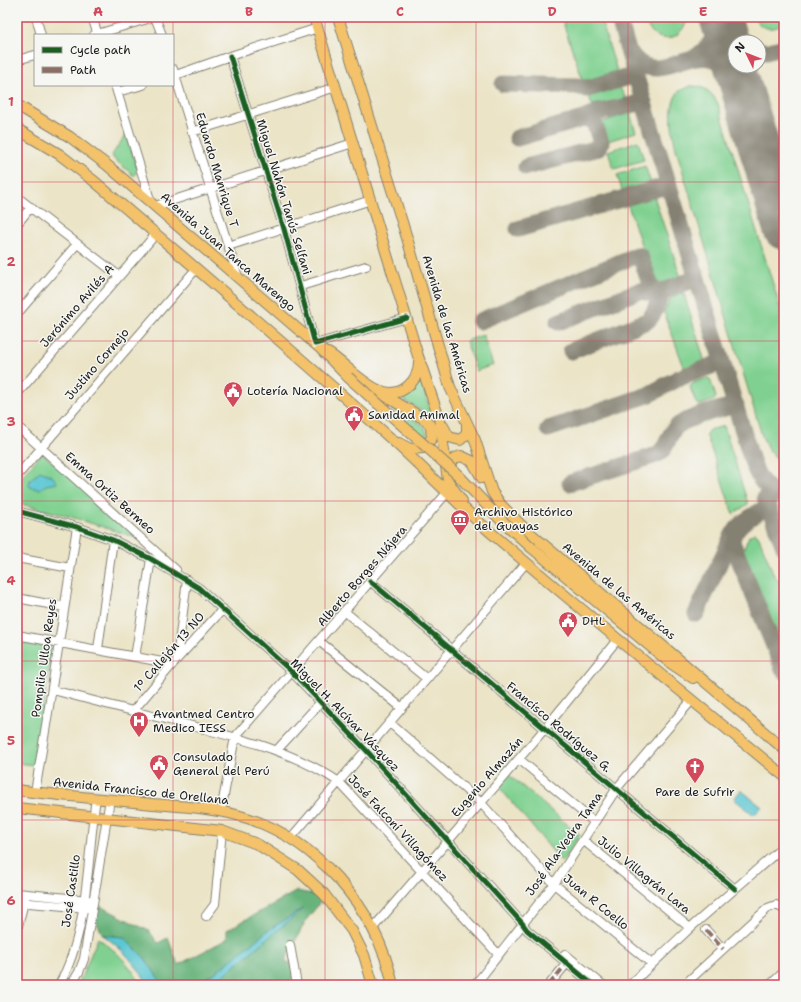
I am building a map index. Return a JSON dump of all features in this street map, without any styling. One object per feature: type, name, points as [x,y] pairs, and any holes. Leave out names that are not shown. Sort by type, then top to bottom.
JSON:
[{"type":"main road","points":[[314,17],[418,356],[440,420],[449,437],[456,440],[465,437],[468,431],[467,423]]},
{"type":"main road","name":"Avenida de las Américas","points":[[338,17],[407,238],[450,387],[475,440],[488,484],[501,505],[574,570],[784,748]]},
{"type":"main road","name":"Avenida Juan Tanca Marengo","points":[[17,105],[70,137],[107,165],[238,277],[318,346],[348,377],[448,466],[532,548]]},
{"type":"main road","points":[[17,129],[59,154],[156,234],[391,438],[450,491],[487,530],[617,640],[784,776]]},
{"type":"main road","points":[[318,346],[339,360],[373,388],[426,420],[432,431],[430,442],[420,449],[405,447],[391,438]]},
{"type":"main road","points":[[373,388],[388,394],[404,389],[413,381],[418,372],[418,356]]},
{"type":"main road","points":[[440,420],[450,491]]},
{"type":"main road","points":[[450,491],[449,473],[451,464],[455,458],[461,456],[465,457],[475,465],[491,494],[501,505]]},
{"type":"main road","name":"Avenida de las Américas","points":[[532,548],[669,662],[731,704]]},
{"type":"main road","points":[[574,570],[592,598]]},
{"type":"main road","name":"Avenida Francisco de Orellana","points":[[17,790],[221,811],[263,825],[290,839],[317,858],[342,883],[365,914],[373,928],[393,985]]},
{"type":"main road","points":[[17,808],[222,831],[257,844],[298,870],[324,894],[352,931],[364,955],[373,985]]},
{"type":"street","points":[[36,17],[41,34]]},
{"type":"street","points":[[92,17],[96,34]]},
{"type":"street","points":[[99,34],[154,17],[162,34]]},
{"type":"street","points":[[174,74],[318,28]]},
{"type":"street","points":[[17,60],[34,55]]},
{"type":"street","name":"Miguel Nahón Tanús Selfani","points":[[230,56],[247,114],[267,171],[318,346]]},
{"type":"street","name":"Eduardo Manrique T","points":[[174,74],[238,277]]},
{"type":"street","points":[[136,86],[116,89],[153,204],[267,171],[353,143]]},
{"type":"street","points":[[192,132],[336,87]]},
{"type":"street","points":[[17,197],[119,276]]},
{"type":"street","points":[[228,246],[371,200]]},
{"type":"street","points":[[17,224],[31,207]]},
{"type":"street","name":"Jerónimo Avilés A","points":[[17,394],[156,234]]},
{"type":"street","points":[[17,314],[77,244]]},
{"type":"street","points":[[301,286],[366,266]]},
{"type":"street","name":"Justino Cornejo","points":[[17,476],[196,269]]},
{"type":"street","points":[[318,346],[407,318]]},
{"type":"street","name":"Emma Ortiz Bermeo","points":[[17,426],[186,580]]},
{"type":"street","name":"Alberto Borges Nájera","points":[[235,737],[450,491]]},
{"type":"street","name":"Miguel H. Alcívar Vásquez","points":[[17,511],[77,527],[113,540],[151,559],[186,580],[223,609],[292,672],[366,750],[527,930],[593,985]]},
{"type":"street","name":"Pompilio Ulloa Reyes","points":[[35,792],[53,690],[58,642],[77,527]]},
{"type":"street","points":[[98,649],[113,540]]},
{"type":"street","points":[[17,558],[70,568]]},
{"type":"street","points":[[134,657],[151,559]]},
{"type":"street","points":[[290,839],[526,563]]},
{"type":"street","points":[[17,636],[98,649],[134,657],[175,662],[186,580]]},
{"type":"street","name":"Francísco Rodríguez G.","points":[[370,581],[735,889]]},
{"type":"street","points":[[17,598],[64,607]]},
{"type":"street","name":"1º Callejón 13 NO","points":[[133,712],[175,662],[223,609]]},
{"type":"street","points":[[344,611],[428,679]]},
{"type":"street","name":"Eugenio Almazán","points":[[373,928],[545,729],[617,640]]},
{"type":"street","points":[[319,641],[402,708]]},
{"type":"street","name":"José Falconí Villagómez","points":[[53,690],[133,712],[235,737],[277,750],[320,769],[339,782],[498,954]]},
{"type":"street","name":"José Ala-Vedra Tama","points":[[475,985],[554,884],[617,788],[692,700]]},
{"type":"street","points":[[277,750],[320,703]]},
{"type":"street","name":"Juan R Coello","points":[[390,723],[481,803],[554,884],[652,964]]},
{"type":"street","points":[[221,811],[235,737]]},
{"type":"street","name":"Julio Villagrán Lara","points":[[519,759],[594,822]]},
{"type":"street","name":"José Castillo","points":[[89,906],[84,899],[96,798]]},
{"type":"street","name":"José Castillo","points":[[71,985],[79,972],[84,959],[89,906],[110,800]]},
{"type":"street","points":[[206,916],[215,904],[222,831]]},
{"type":"street","name":"Julio Villagrán Lara","points":[[583,840],[690,928]]},
{"type":"street","points":[[630,985],[690,928],[784,846]]},
{"type":"street","points":[[21,898],[84,899]]},
{"type":"street","points":[[21,898],[89,906]]},
{"type":"street","points":[[17,930],[21,898]]},
{"type":"street","points":[[684,985],[768,908],[772,905],[782,907]]},
{"type":"street","name":"José Castillo","points":[[59,985],[71,961],[89,906]]},
{"type":"street","name":"Miguel H. Alcívar Vásquez","points":[[522,923],[529,926],[603,985]]},
{"type":"street","points":[[706,930],[724,948]]},
{"type":"street","points":[[290,945],[297,985]]},
{"type":"street","points":[[548,985],[567,963]]},
{"type":"street","points":[[770,985],[784,972]]},
{"type":"green space","points":[[561,17],[600,17],[617,71],[583,81]]},
{"type":"green space","points":[[641,17],[688,17],[684,28],[680,32],[671,38],[666,39],[655,35]]},
{"type":"green space","points":[[754,17],[784,17],[784,24],[775,28],[767,28],[760,25]]},
{"type":"green space","points":[[784,70],[784,125],[776,82],[778,76]]},
{"type":"green space","points":[[691,86],[708,90],[718,104],[784,320],[784,466],[769,451],[762,436],[676,149],[672,127],[673,104],[679,91]]},
{"type":"green space","points":[[620,88],[625,97],[624,99],[592,105],[588,95],[591,96]]},
{"type":"green space","points":[[630,113],[636,132],[605,142],[599,123]]},
{"type":"green space","points":[[126,134],[138,169],[134,176],[113,158],[112,155]]},
{"type":"green space","points":[[638,141],[644,160],[614,169],[608,151]]},
{"type":"green space","points":[[645,166],[651,183],[623,193],[617,175]]},
{"type":"green space","points":[[654,196],[682,281],[656,290],[628,205]]},
{"type":"green space","points":[[679,293],[684,294],[705,362],[685,370],[664,312],[670,299]]},
{"type":"green space","points":[[483,335],[493,365],[476,371],[466,341]]},
{"type":"green space","points":[[707,378],[710,379],[716,397],[714,400],[700,405],[696,403],[690,387],[693,383]]},
{"type":"green space","points":[[421,379],[433,418],[399,397],[411,392]]},
{"type":"green space","points":[[387,404],[424,426],[427,433],[426,439]]},
{"type":"green space","points":[[724,426],[748,504],[733,514],[706,434],[709,430]]},
{"type":"green space","points":[[42,453],[144,540],[68,516],[17,503],[17,482]]},
{"type":"green space","points":[[755,533],[758,535],[774,575],[784,588],[784,662],[743,551],[749,536]]},
{"type":"green space","points":[[17,642],[53,647],[34,765],[17,763]]},
{"type":"green space","points":[[509,775],[580,835],[562,862],[499,787]]},
{"type":"green space","points":[[297,891],[320,896],[319,904],[306,920],[285,961],[295,965],[299,972],[285,985],[212,985],[301,910],[267,931],[216,972],[195,985],[163,985],[123,937],[103,935],[95,919],[98,905],[149,931],[158,943],[168,938],[178,965],[227,939],[227,930]]},
{"type":"green space","points":[[98,938],[111,948],[133,971],[141,985],[78,985]]},
{"type":"water","points":[[40,471],[52,476],[57,483],[46,485],[40,489],[29,486],[30,480]]},
{"type":"water","points":[[741,790],[762,807],[754,815],[734,799]]},
{"type":"water","points":[[304,908],[212,985],[195,985],[216,972],[267,931]]},
{"type":"water","points":[[103,935],[123,937],[144,957],[163,985],[148,985],[139,970],[128,957]]},
{"type":"taxiway","points":[[618,17],[753,464],[764,484],[768,488],[784,496]]},
{"type":"taxiway","points":[[694,58],[712,41],[718,24],[718,17]]},
{"type":"taxiway","points":[[723,27],[733,34]]},
{"type":"taxiway","points":[[767,52],[784,47]]},
{"type":"taxiway","points":[[629,51],[641,64],[654,68],[669,66],[698,58],[712,58],[726,66],[740,85]]},
{"type":"taxiway","points":[[740,85],[746,74]]},
{"type":"taxiway","points":[[503,84],[577,86],[587,89],[636,75]]},
{"type":"taxiway","points":[[517,138],[583,119],[597,113],[644,102]]},
{"type":"taxiway","points":[[526,167],[599,148],[601,142],[593,120],[596,113]]},
{"type":"taxiway","points":[[518,229],[669,185]]},
{"type":"taxiway","points":[[774,195],[784,202]]},
{"type":"taxiway","points":[[480,321],[637,255],[640,256],[652,289],[658,293]]},
{"type":"taxiway","points":[[558,322],[639,291],[656,294],[697,278]]},
{"type":"taxiway","points":[[571,351],[647,321],[653,314],[665,290]]},
{"type":"taxiway","points":[[548,429],[648,395],[679,378],[722,362]]},
{"type":"taxiway","points":[[570,483],[656,455],[663,449],[673,431],[681,423],[704,414],[736,405]]},
{"type":"taxiway","points":[[765,497],[784,547]]},
{"type":"taxiway","points":[[769,506],[740,525],[733,536],[732,542],[784,671]]},
{"type":"taxiway","points":[[696,614],[733,534]]},
{"type":"runway","points":[[720,17],[784,229]]},
{"type":"marked path","points":[[706,930],[723,949]]},
{"type":"marked path","points":[[549,985],[567,963]]},
{"type":"cycle path","points":[[230,56],[284,229],[315,344],[407,318]]},
{"type":"cycle path","points":[[17,511],[77,527],[113,540],[151,559],[199,588],[292,672],[366,750],[527,930],[593,985]]},
{"type":"cycle path","points":[[370,581],[735,889]]},
{"type":"place","name":"Lotería Nacional","points":[[233,408]]},
{"type":"place","name":"Sanidad Animal","points":[[354,432]]},
{"type":"place","name":"Archivo Histórico del Guayas","points":[[460,536]]},
{"type":"place","name":"DHL","points":[[568,638]]},
{"type":"place","name":"Avantmed Centro Medico IESS","points":[[139,738]]},
{"type":"place","name":"Consulado General del Perú","points":[[159,781]]},
{"type":"place","name":"Pare de Sufrir","points":[[695,784]]}]
